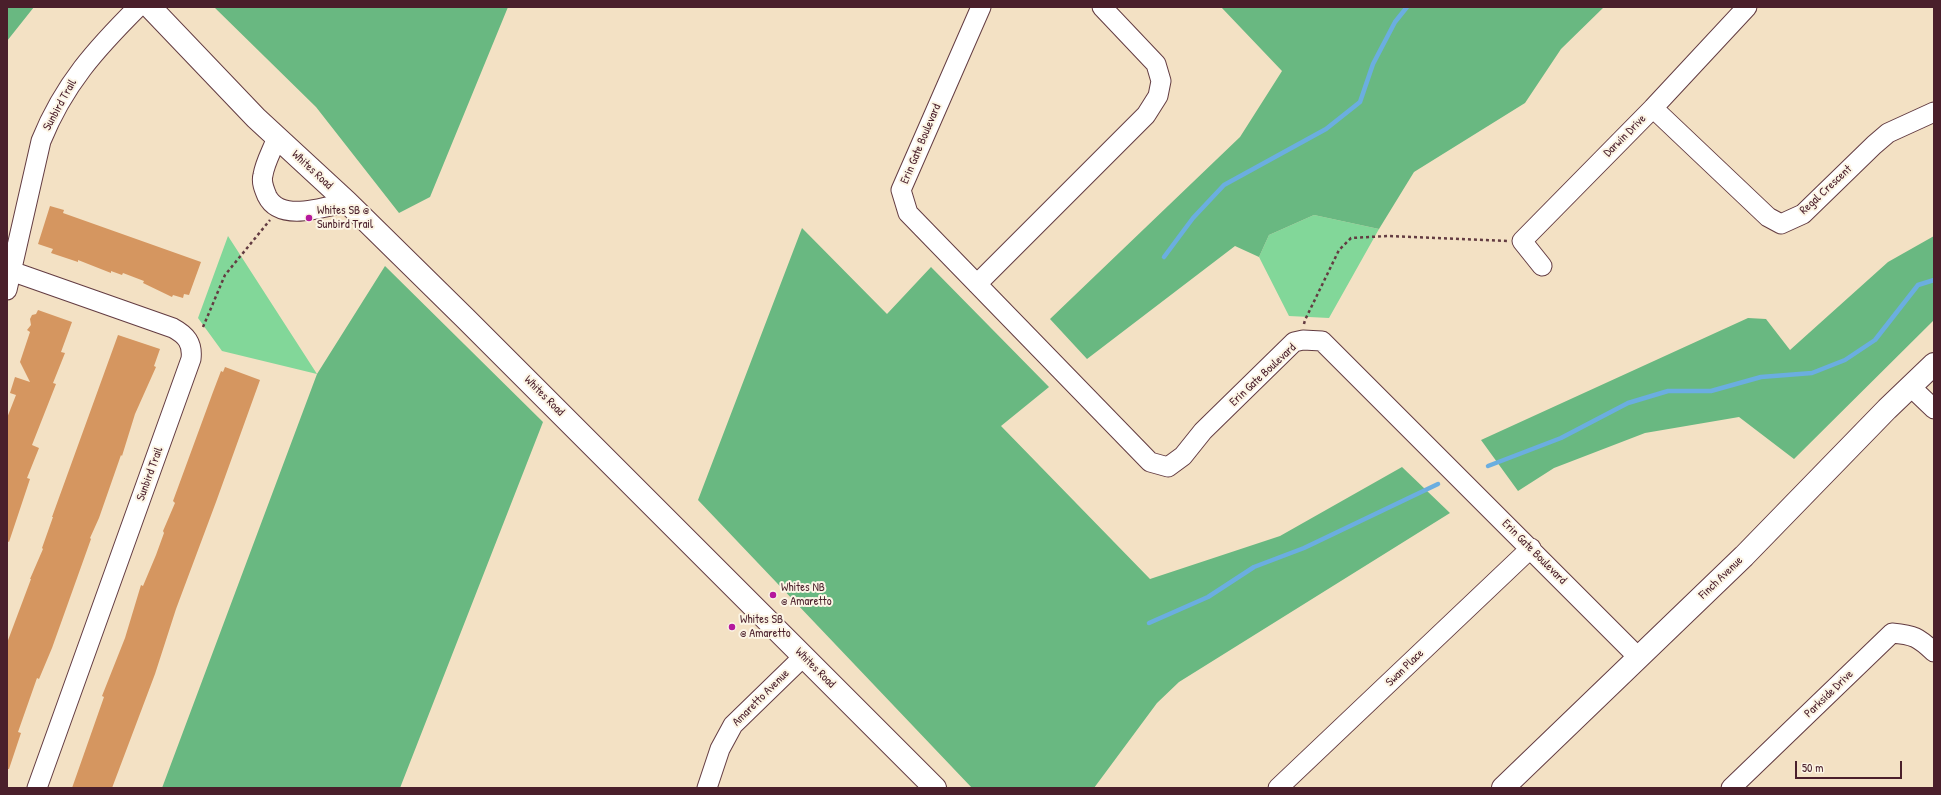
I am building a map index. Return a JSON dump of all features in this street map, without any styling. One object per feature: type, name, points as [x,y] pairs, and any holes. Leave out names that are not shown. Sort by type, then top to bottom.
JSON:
[{"type":"main road","name":"Whites Road","points":[[150,7],[256,118],[347,202],[716,567],[803,657],[936,788]]},
{"type":"main road","name":"Finch Avenue","points":[[1504,788],[1744,556],[1934,364]]},
{"type":"street","name":"Sunbird Trail","points":[[7,290],[41,141],[49,121],[69,85],[82,68],[138,7]]},
{"type":"street","name":"Erin Gate Boulevard","points":[[981,7],[901,190],[908,213],[1150,462],[1168,467],[1183,456],[1203,431],[1294,342],[1303,340],[1322,341],[1531,548],[1638,657]]},
{"type":"street","points":[[978,284],[1146,115],[1158,96],[1161,82],[1156,64],[1102,7]]},
{"type":"street","name":"Darwin Drive","points":[[1522,240],[1653,108],[1747,7]]},
{"type":"street","name":"Regal Crescent","points":[[1653,108],[1768,217],[1781,224],[1803,214],[1888,133],[1934,112]]},
{"type":"street","points":[[277,137],[262,175],[263,189],[270,203],[285,210],[300,211],[347,202]]},
{"type":"street","points":[[1522,240],[1542,266]]},
{"type":"street","name":"Sunbird Trail","points":[[11,271],[173,328],[184,334],[192,350],[191,359],[37,788]]},
{"type":"street","points":[[1910,387],[1934,409]]},
{"type":"street","name":"Swan Place","points":[[1278,788],[1531,548]]},
{"type":"street","name":"Parkside Drive","points":[[1732,788],[1892,633],[1912,635],[1924,642],[1934,652]]},
{"type":"street","name":"Amaretto Avenue","points":[[707,788],[720,749],[733,725],[803,657]]},
{"type":"path","points":[[203,327],[225,275],[274,215]]},
{"type":"path","points":[[1303,340],[1304,320],[1339,250],[1351,238],[1388,236],[1522,240]]},
{"type":"green space","points":[[7,7],[34,7],[7,41]]},
{"type":"green space","points":[[214,7],[508,7],[430,197],[399,213],[316,107]]},
{"type":"green space","points":[[1221,7],[1604,7],[1561,49],[1525,103],[1414,172],[1379,229],[1314,215],[1269,235],[1259,257],[1235,246],[1087,359],[1050,319],[1240,137],[1282,71]]},
{"type":"green space","points":[[1314,215],[1379,229],[1329,318],[1289,316],[1259,257],[1269,235]]},
{"type":"green space","points":[[802,228],[887,314],[931,267],[1049,387],[1001,426],[1150,579],[1280,536],[1402,467],[1450,513],[1179,682],[1157,703],[1094,788],[972,788],[698,500]]},
{"type":"green space","points":[[228,236],[317,374],[222,351],[198,318]]},
{"type":"green space","points":[[1934,236],[1934,320],[1794,459],[1739,417],[1645,433],[1554,468],[1518,491],[1481,440],[1748,318],[1766,319],[1790,350],[1888,262]]},
{"type":"green space","points":[[385,266],[543,422],[400,788],[162,788],[317,374]]},
{"type":"building","points":[[50,206],[64,210],[63,213],[201,262],[189,295],[184,294],[183,298],[173,295],[172,297],[143,283],[144,281],[123,273],[122,275],[111,271],[111,273],[78,260],[78,262],[51,253],[53,249],[38,244]]},
{"type":"building","points":[[38,310],[72,322],[61,352],[65,353],[53,383],[56,384],[32,445],[39,448],[27,478],[30,479],[9,542],[7,541],[7,418],[16,395],[10,393],[15,377],[30,382],[20,362],[30,332],[27,330],[31,325],[30,319]]},
{"type":"building","points":[[118,335],[160,349],[154,366],[156,367],[135,414],[122,456],[121,455],[99,518],[90,538],[91,539],[52,648],[39,679],[37,678],[18,732],[21,733],[9,769],[7,769],[7,643],[30,579],[43,549],[42,548],[52,517]]},
{"type":"building","points":[[225,367],[260,380],[176,609],[155,674],[112,788],[72,788],[104,697],[102,696],[125,638],[141,585],[143,586],[156,555],[164,533],[163,531],[175,503],[173,501],[213,392],[221,371],[223,372]]},
{"type":"waterway","points":[[1164,257],[1193,218],[1224,185],[1326,129],[1360,102],[1373,64],[1395,22],[1407,7]]},
{"type":"waterway","points":[[1488,466],[1561,438],[1628,403],[1668,391],[1711,391],[1761,377],[1812,373],[1845,360],[1875,340],[1918,285],[1934,280]]},
{"type":"waterway","points":[[1149,623],[1208,597],[1254,567],[1304,548],[1438,484]]},
{"type":"place","name":"Whites SB @ Sunbird Trail","points":[[309,218]]},
{"type":"place","name":"Whites NB @ Amaretto","points":[[773,595]]},
{"type":"place","name":"Whites SB @ Amaretto","points":[[732,627]]}]
